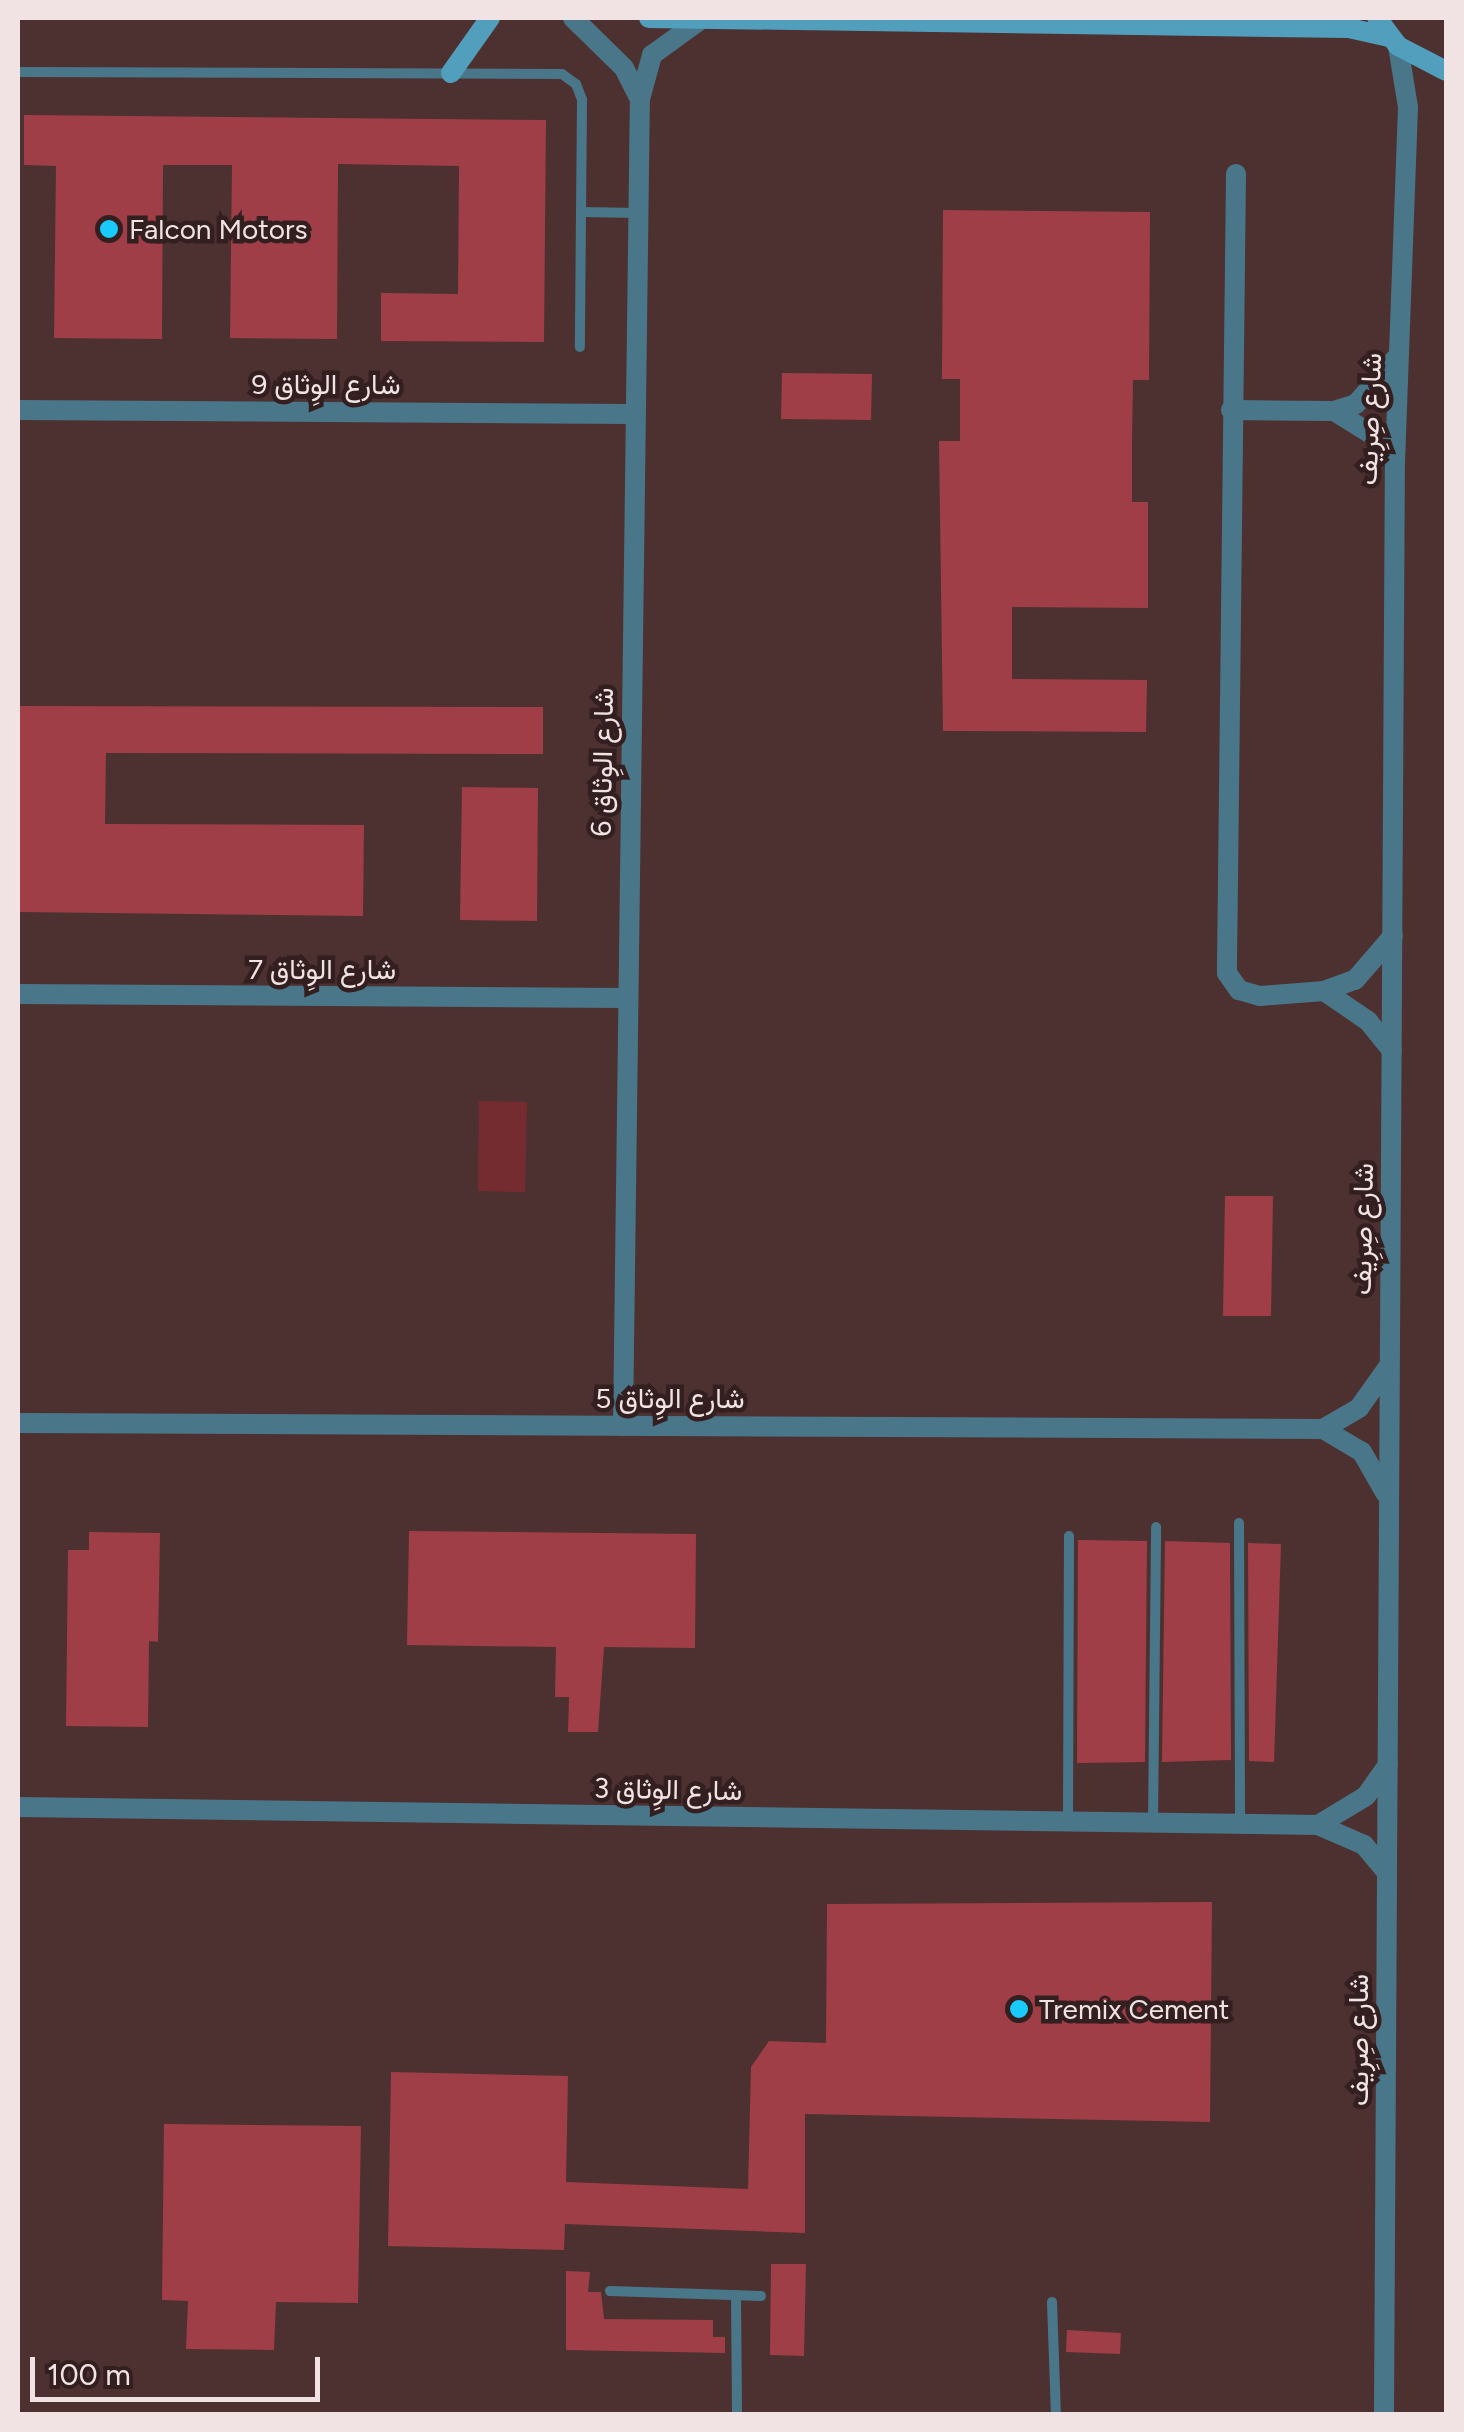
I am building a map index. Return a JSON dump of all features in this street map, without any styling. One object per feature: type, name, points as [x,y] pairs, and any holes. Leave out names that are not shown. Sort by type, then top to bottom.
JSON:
[{"type":"main road","points":[[450,73],[490,18]]},
{"type":"main road","points":[[649,18],[1349,28],[1394,42],[1446,70]]},
{"type":"main road","points":[[1377,18],[1394,42]]},
{"type":"street","points":[[573,18],[624,68],[640,99]]},
{"type":"street","name":"شارع الوِثاق 6","points":[[623,1426],[640,99],[652,55],[703,18]]},
{"type":"street","name":"شارع صِرِيف","points":[[1381,2410],[1395,462],[1408,107],[1394,42]]},
{"type":"street","points":[[1236,174],[1227,973],[1238,990],[1260,996],[1324,991],[1355,980],[1393,936]]},
{"type":"street","points":[[1231,410],[1334,411],[1374,390],[1398,356]]},
{"type":"street","name":"شارع الوِثاق 9","points":[[18,410],[633,414]]},
{"type":"street","points":[[1334,411],[1381,440],[1395,462]]},
{"type":"street","points":[[1324,991],[1368,1021],[1392,1050]]},
{"type":"street","name":"شارع الوِثاق 7","points":[[18,994],[626,998]]},
{"type":"street","points":[[1386,1494],[1362,1452],[1323,1428],[1359,1408],[1388,1367]]},
{"type":"street","name":"شارع الوِثاق 5","points":[[18,1423],[1323,1428]]},
{"type":"street","points":[[1318,1826],[1366,1796],[1388,1765]]},
{"type":"street","name":"شارع الوِثاق 3","points":[[18,1807],[1318,1826],[1350,1836],[1386,1871]]},
{"type":"lane","points":[[18,72],[553,73],[576,84],[582,100],[580,347]]},
{"type":"lane","points":[[581,212],[638,213]]},
{"type":"lane","points":[[1239,1523],[1240,1824]]},
{"type":"lane","points":[[1153,1823],[1156,1526]]},
{"type":"lane","points":[[1068,1822],[1069,1536]]},
{"type":"lane","points":[[610,2291],[762,2296]]},
{"type":"lane","points":[[736,2295],[737,2414]]},
{"type":"lane","points":[[1052,2302],[1056,2414]]},
{"type":"shaded area","points":[[18,18],[1446,18],[1446,2414],[18,2414]]},
{"type":"shaded area","points":[[479,1101],[527,1102],[525,1192],[478,1191]]},
{"type":"building","name":"Falcon Motors","points":[[24,115],[546,120],[544,342],[381,341],[381,293],[458,294],[459,166],[338,164],[337,339],[230,338],[232,165],[163,165],[162,339],[54,338],[56,166],[24,165]]},
{"type":"building","points":[[943,210],[1150,212],[1149,380],[1133,380],[1132,442],[1132,502],[1148,502],[1148,608],[1012,607],[1012,679],[1147,680],[1146,732],[943,731],[939,441],[960,441],[960,379],[942,379]]},
{"type":"building","points":[[782,373],[872,374],[871,420],[781,419]]},
{"type":"building","points":[[18,706],[543,707],[543,754],[106,753],[105,824],[364,825],[363,916],[18,912]]},
{"type":"building","points":[[462,787],[538,788],[537,921],[460,920]]},
{"type":"building","points":[[1225,1196],[1273,1196],[1271,1316],[1223,1316]]},
{"type":"building","points":[[409,1531],[696,1534],[695,1648],[604,1647],[598,1732],[568,1732],[569,1697],[555,1697],[556,1647],[407,1645]]},
{"type":"building","points":[[89,1532],[160,1533],[158,1642],[149,1641],[148,1727],[66,1726],[68,1550],[89,1550]]},
{"type":"building","points":[[1078,1540],[1147,1541],[1145,1762],[1077,1763]]},
{"type":"building","points":[[1165,1541],[1230,1543],[1231,1760],[1162,1762]]},
{"type":"building","points":[[1248,1543],[1281,1544],[1274,1762],[1249,1761]]},
{"type":"building","name":"Tremix Cement","points":[[1212,1902],[1210,2122],[805,2114],[805,2233],[565,2224],[564,2250],[388,2246],[391,2072],[568,2076],[566,2182],[748,2189],[751,2067],[769,2041],[826,2043],[827,1904]]},
{"type":"building","points":[[164,2124],[361,2126],[358,2303],[276,2302],[274,2350],[186,2349],[188,2301],[162,2300]]},
{"type":"building","points":[[771,2264],[806,2264],[804,2356],[770,2355]]},
{"type":"building","points":[[566,2271],[590,2272],[588,2292],[601,2292],[604,2319],[713,2320],[713,2337],[725,2337],[725,2353],[566,2350]]},
{"type":"building","points":[[1067,2330],[1121,2333],[1120,2354],[1066,2352]]},
{"type":"place","name":"Falcon Motors","points":[[109,229]]},
{"type":"place","name":"Tremix Cement","points":[[1019,2009]]}]
